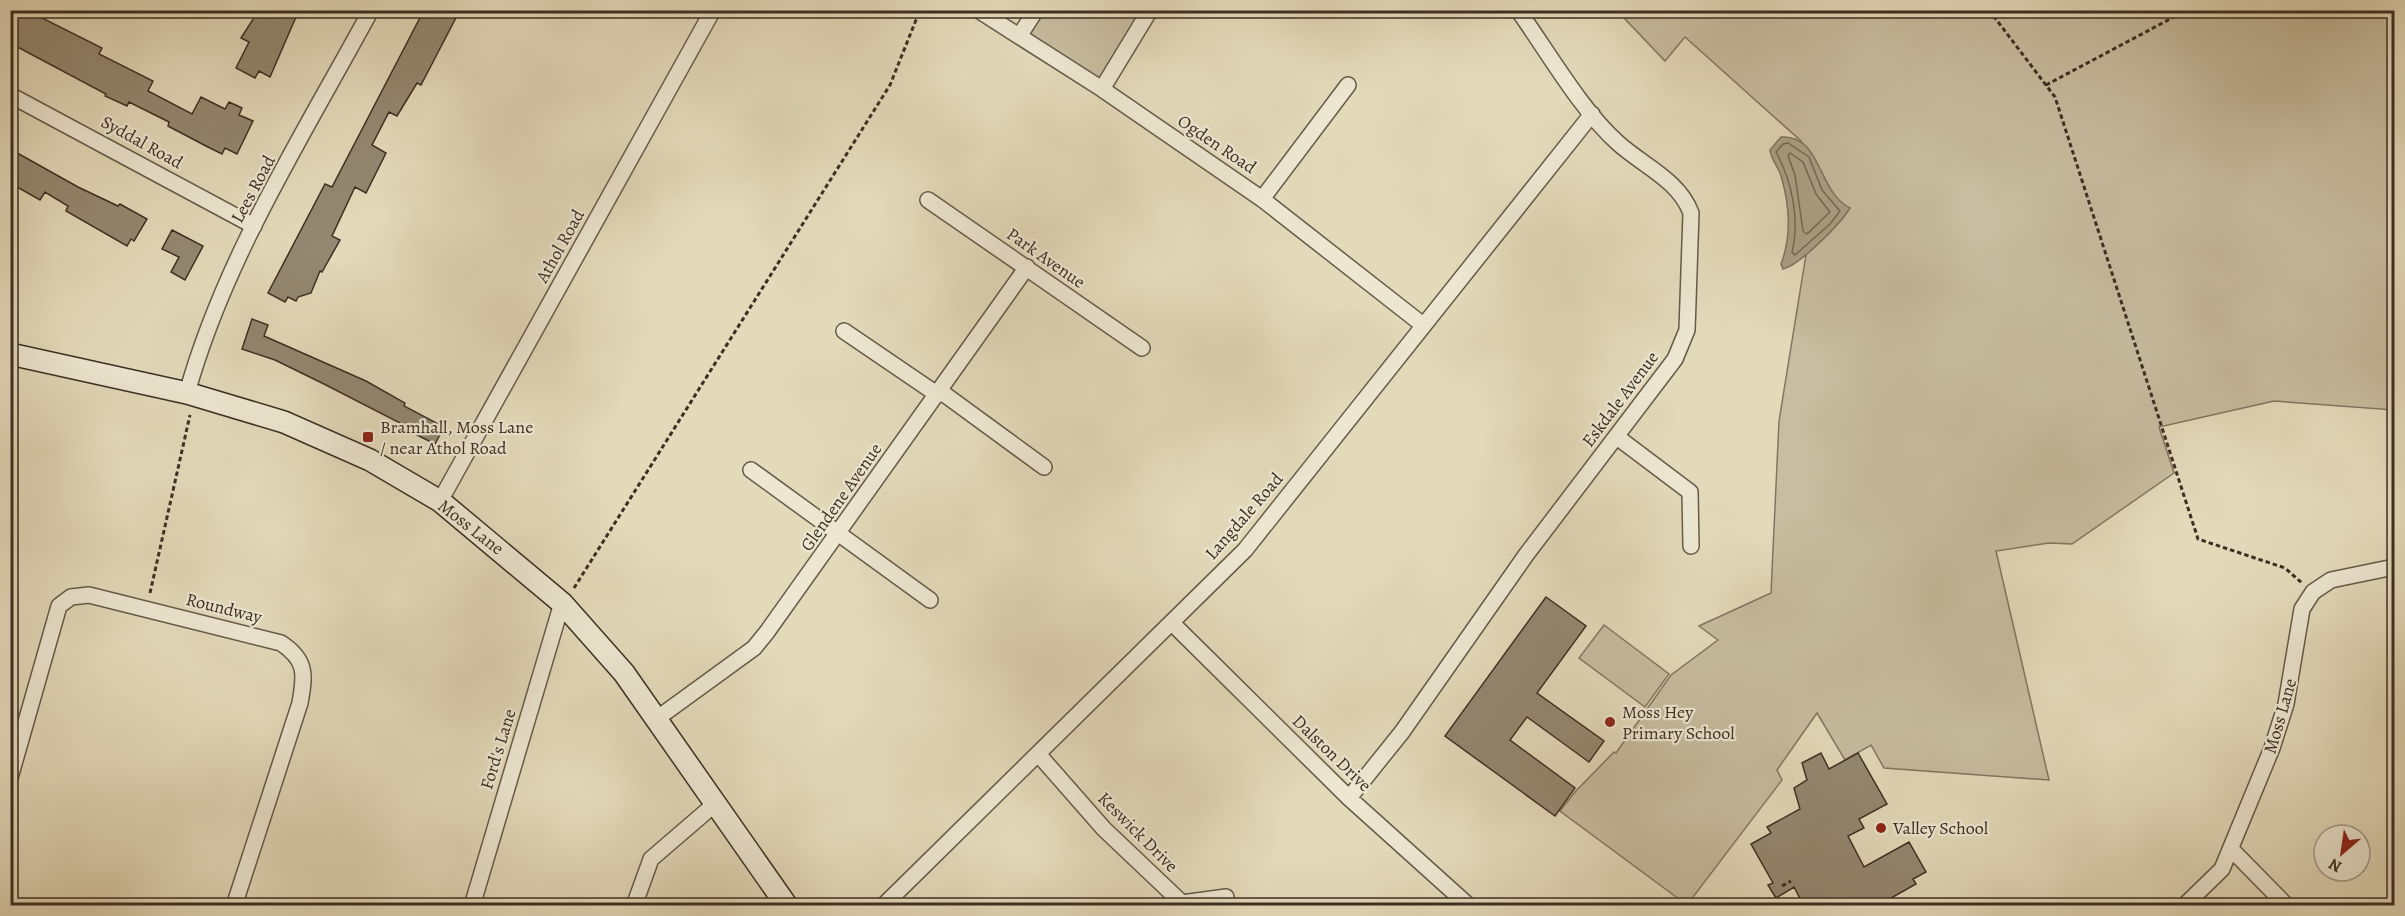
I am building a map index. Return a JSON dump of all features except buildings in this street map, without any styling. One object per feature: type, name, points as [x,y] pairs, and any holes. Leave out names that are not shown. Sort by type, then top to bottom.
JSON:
[{"type":"main road","name":"Moss Lane","points":[[10,354],[190,394],[284,422],[370,460],[440,501],[563,604],[627,676],[655,720],[716,802],[787,906]]},
{"type":"street","name":"Lees Road","points":[[190,394],[215,305],[254,226],[371,10]]},
{"type":"street","name":"Athol Road","points":[[440,501],[713,10]]},
{"type":"street","name":"Ogden Road","points":[[978,10],[1102,89],[1262,199],[1423,325]]},
{"type":"street","points":[[1020,35],[1036,10]]},
{"type":"street","points":[[1102,89],[1150,10]]},
{"type":"street","name":"Eskdale Avenue","points":[[1349,798],[1402,732],[1526,555],[1675,359],[1687,330],[1690,213],[1683,196],[1618,143],[1592,114],[1518,10]]},
{"type":"street","points":[[1262,199],[1348,85]]},
{"type":"street","name":"Syddal Road","points":[[10,95],[254,226]]},
{"type":"street","name":"Langdale Road","points":[[883,906],[1245,550],[1592,114]]},
{"type":"street","name":"Park Avenue","points":[[928,200],[1142,348]]},
{"type":"street","name":"Glendene Avenue","points":[[655,720],[754,648],[838,534],[1027,267]]},
{"type":"street","points":[[844,331],[1044,466]]},
{"type":"street","points":[[1617,437],[1690,492],[1691,546]]},
{"type":"street","points":[[751,470],[930,600]]},
{"type":"street","points":[[2313,592],[2331,580],[2394,567]]},
{"type":"street","name":"Moss Lane","points":[[2184,906],[2222,869],[2231,849],[2272,748],[2286,704],[2302,609],[2313,592]]},
{"type":"street","name":"Roundway","points":[[10,777],[59,606],[71,597],[89,595],[281,643],[294,651],[302,663],[304,680],[300,703],[234,906]]},
{"type":"street","name":"Ford's Lane","points":[[472,906],[563,604]]},
{"type":"street","name":"Dalston Drive","points":[[1172,623],[1349,798],[1469,906]]},
{"type":"street","name":"Keswick Drive","points":[[1039,755],[1104,829],[1182,903],[1226,897]]},
{"type":"street","points":[[634,906],[651,859],[716,802]]},
{"type":"street","points":[[2231,849],[2287,906]]},
{"type":"path","points":[[563,604],[890,85],[920,10]]},
{"type":"path","points":[[1989,10],[2055,97],[2198,539],[2286,568],[2313,592]]},
{"type":"path","points":[[2046,85],[2187,10]]},
{"type":"path","points":[[146,609],[190,394]]},
{"type":"path","points":[[1782,886],[1791,882]]},
{"type":"shaded area","points":[[1635,10],[2394,11],[2394,410],[2274,401],[2159,427],[2174,473],[2072,544],[2049,543],[1996,551],[2049,780],[1884,768],[1871,745],[1845,760],[1817,713],[1777,770],[1782,780],[1687,905],[1560,811],[1575,792],[1614,752],[1616,753],[1671,675],[1718,640],[1699,626],[1771,593],[1779,421],[1817,187],[1801,141],[1685,37],[1665,61],[1625,19]]},
{"type":"shaded area","points":[[1036,11],[1150,11],[1102,89],[1020,35]]},
{"type":"shaded area","points":[[1604,625],[1669,674],[1645,707],[1579,658]]},
{"type":"water","points":[[1781,137],[1794,139],[1804,145],[1812,154],[1831,190],[1850,208],[1819,243],[1799,260],[1783,269],[1781,264],[1787,242],[1788,209],[1781,176],[1770,150]]},
{"type":"place","name":"Bramhall, Moss Lane / near Athol Road","points":[[368,437]]},
{"type":"place","name":"Moss Hey Primary School","points":[[1610,722]]},
{"type":"place","name":"Valley School","points":[[1881,828]]}]
